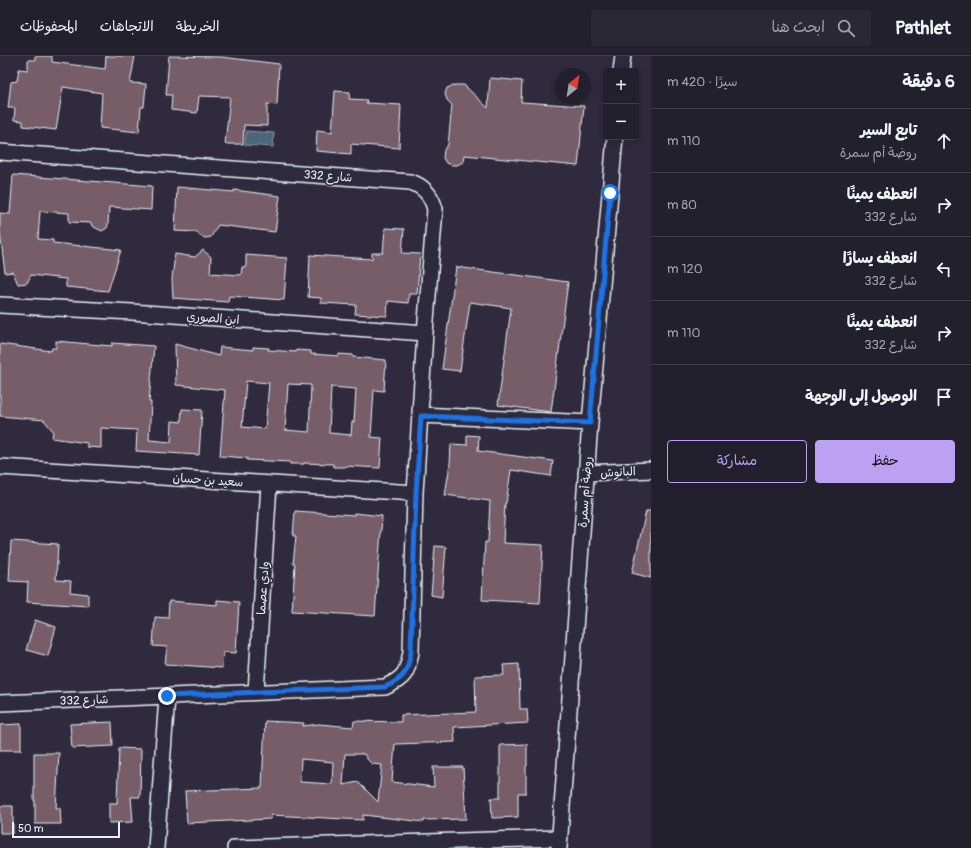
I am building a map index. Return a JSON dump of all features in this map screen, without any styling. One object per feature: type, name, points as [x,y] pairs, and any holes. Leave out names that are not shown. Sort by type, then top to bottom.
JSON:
[{"type":"street","points":[[621,68],[623,56]]},
{"type":"street","name":"روضة أم سمرة","points":[[559,843],[586,473],[615,140]]},
{"type":"street","name":"شارع 332","points":[[0,152],[410,182],[419,184],[428,192],[435,209],[425,333],[416,493],[411,652],[405,674],[398,681],[385,687],[0,703]]},
{"type":"street","name":"ابن الصوري","points":[[0,305],[132,312],[425,333]]},
{"type":"street","points":[[421,416],[590,423]]},
{"type":"street","name":"سعيد بن حسان","points":[[0,467],[416,493]]},
{"type":"street","name":"البانوش","points":[[586,473],[651,470]]},
{"type":"street","name":"وادي عصما","points":[[256,692],[269,484]]},
{"type":"street","points":[[156,848],[167,696]]},
{"type":"street","points":[[235,848],[559,843]]},
{"type":"water","points":[[246,131],[274,133],[273,147],[245,145]]},
{"type":"building","points":[[35,56],[52,56],[52,62],[105,69],[106,56],[135,56],[130,83],[146,84],[144,107],[141,107],[139,132],[100,128],[102,93],[63,87],[56,130],[23,126],[23,121],[14,120],[15,108],[8,108],[11,82],[17,81],[19,69],[28,70],[28,60],[35,60]]},
{"type":"building","points":[[169,56],[221,57],[279,64],[277,105],[267,104],[267,126],[244,125],[243,144],[225,144],[230,97],[199,96],[197,113],[171,110],[172,95],[166,95]]},
{"type":"building","points":[[490,78],[522,81],[521,102],[584,106],[578,166],[464,155],[463,162],[457,165],[446,163],[443,158],[444,150],[448,145],[452,105],[447,100],[445,94],[447,88],[455,85],[464,85],[488,108]]},
{"type":"building","points":[[335,91],[350,92],[349,99],[367,100],[366,103],[401,105],[399,148],[351,144],[351,154],[316,151],[317,130],[332,132]]},
{"type":"building","points":[[13,175],[152,186],[151,210],[109,207],[108,225],[107,228],[102,231],[92,226],[91,223],[69,222],[69,213],[40,211],[38,239],[53,240],[53,243],[121,250],[108,291],[66,287],[66,279],[31,275],[27,283],[18,284],[13,272],[5,273],[0,232],[0,213],[10,214]]},
{"type":"building","points":[[177,187],[234,192],[234,190],[280,196],[275,232],[218,225],[211,237],[205,238],[197,232],[175,231]]},
{"type":"building","points":[[385,228],[404,229],[402,253],[420,254],[417,294],[409,294],[408,303],[388,301],[387,316],[355,314],[356,305],[321,303],[321,298],[308,297],[310,255],[372,259],[372,253],[383,253]]},
{"type":"building","points":[[203,250],[211,257],[210,273],[241,275],[242,267],[246,267],[246,255],[287,258],[284,300],[229,296],[228,302],[173,298],[172,279],[175,254],[195,257]]},
{"type":"building","points":[[456,267],[568,282],[551,412],[498,405],[511,308],[470,302],[460,371],[442,369]]},
{"type":"building","points":[[56,341],[112,346],[112,343],[154,346],[149,402],[151,402],[149,440],[171,442],[172,421],[181,422],[182,409],[202,410],[199,455],[136,451],[137,430],[101,428],[101,448],[87,447],[87,443],[52,438],[53,431],[44,420],[0,416],[0,344],[51,351],[52,348],[56,348]]},
{"type":"building","points":[[175,344],[219,356],[220,347],[253,350],[253,347],[269,348],[268,350],[296,352],[296,350],[311,351],[311,354],[339,356],[339,354],[353,355],[353,357],[386,360],[384,391],[374,390],[371,437],[382,438],[380,468],[345,466],[333,467],[333,464],[290,464],[290,462],[247,460],[247,458],[220,456],[225,390],[176,385]],"holes":[[[246,381],[269,383],[265,429],[242,427]],[[288,384],[311,385],[309,432],[285,430]],[[331,387],[356,389],[354,422],[352,422],[351,435],[329,433]]]},
{"type":"building","points":[[467,435],[479,436],[478,451],[553,461],[551,476],[511,470],[505,503],[503,543],[543,545],[540,603],[482,600],[485,542],[488,542],[490,501],[445,495],[450,464],[451,444],[467,445]]},
{"type":"building","points":[[295,511],[354,515],[354,513],[382,516],[375,616],[292,611],[295,564],[293,564],[296,536],[293,536]]},
{"type":"building","points":[[646,511],[651,511],[651,578],[632,573]]},
{"type":"building","points":[[11,541],[58,544],[56,580],[71,581],[70,592],[88,594],[88,606],[27,602],[28,582],[9,581]]},
{"type":"building","points":[[435,546],[446,547],[442,597],[431,595]]},
{"type":"building","points":[[217,600],[239,602],[236,653],[223,652],[222,668],[165,664],[167,647],[153,646],[155,617],[168,618],[169,601],[217,605]]},
{"type":"building","points":[[35,620],[56,627],[48,656],[26,650]]},
{"type":"building","points":[[519,664],[520,709],[527,709],[528,723],[454,727],[455,742],[395,744],[392,782],[434,787],[433,767],[463,767],[466,819],[424,820],[424,822],[363,815],[363,820],[271,815],[271,819],[187,823],[185,791],[262,788],[265,721],[304,723],[303,726],[319,724],[353,727],[354,721],[401,722],[401,715],[476,712],[475,676],[504,675],[503,665]],"holes":[[[345,754],[364,754],[372,764],[382,765],[378,802],[358,782],[343,785]],[[301,759],[333,762],[332,784],[300,782]]]},
{"type":"building","points":[[112,722],[113,746],[72,748],[70,724]]},
{"type":"building","points":[[21,724],[21,750],[0,750],[0,725]]},
{"type":"building","points":[[527,744],[526,793],[518,793],[518,817],[492,818],[491,798],[500,798],[500,745]]},
{"type":"building","points":[[119,748],[141,749],[140,797],[131,797],[133,822],[109,823],[109,803],[117,803]]},
{"type":"building","points":[[34,753],[59,753],[56,808],[60,808],[61,824],[35,824]]},
{"type":"building","points":[[0,806],[13,806],[13,833],[0,833]]},
{"type":"route","points":[[167,696],[385,687],[398,681],[405,674],[411,652],[416,493],[421,416],[590,423],[610,193]]}]
